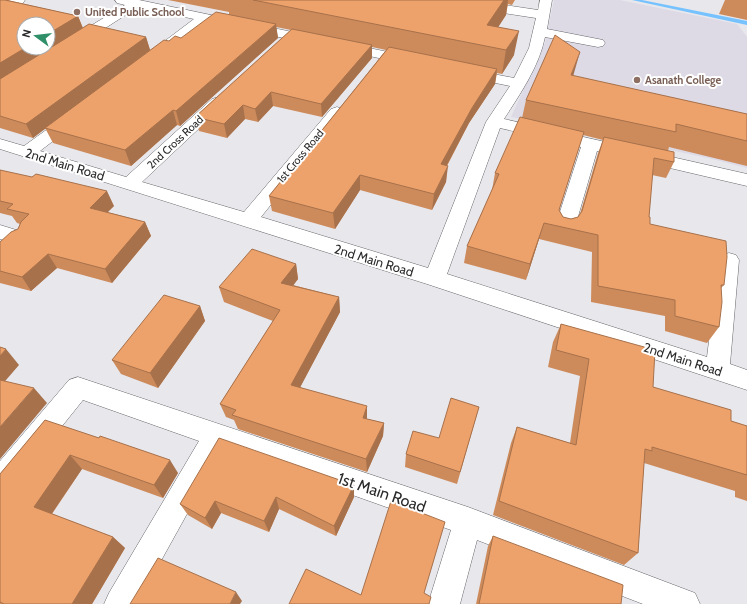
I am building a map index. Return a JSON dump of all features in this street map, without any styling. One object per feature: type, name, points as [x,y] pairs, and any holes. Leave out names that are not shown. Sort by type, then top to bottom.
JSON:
[{"type":"street","points":[[0,10],[19,0]]},
{"type":"street","points":[[121,0],[204,18],[285,40],[379,61],[422,63]]},
{"type":"street","points":[[435,278],[494,122],[519,83],[536,48],[546,0]]},
{"type":"street","points":[[65,48],[136,3]]},
{"type":"street","points":[[468,3],[543,15]]},
{"type":"street","points":[[141,66],[204,18]]},
{"type":"street","points":[[540,32],[598,43]]},
{"type":"street","points":[[452,69],[519,83]]},
{"type":"street","name":"2nd Cross Road","points":[[129,184],[227,93]]},
{"type":"street","name":"1st Cross Road","points":[[247,221],[349,98]]},
{"type":"street","points":[[27,152],[84,109]]},
{"type":"street","points":[[494,122],[747,180]]},
{"type":"street","name":"2nd Main Road","points":[[0,144],[435,278],[747,380]]},
{"type":"street","points":[[565,227],[591,144]]},
{"type":"street","points":[[0,232],[19,238]]},
{"type":"street","points":[[717,371],[729,260]]},
{"type":"street","name":"1st Main Road","points":[[0,482],[78,388],[468,522],[684,604]]},
{"type":"street","points":[[120,604],[217,436]]},
{"type":"street","points":[[444,604],[468,522]]},
{"type":"shaded area","name":"Asanath College","points":[[554,0],[620,0],[737,24],[747,37],[747,168],[708,158],[511,117],[545,43]]},
{"type":"building","points":[[0,0],[78,16],[56,29],[56,16],[16,16],[16,53],[0,63]]},
{"type":"building","points":[[253,0],[504,0],[487,25],[519,31],[506,50]]},
{"type":"building","points":[[216,12],[276,24],[176,111],[173,110],[125,150],[45,128],[164,40],[169,41],[175,36],[181,38]]},
{"type":"building","points":[[89,24],[146,37],[26,124],[0,116],[0,79],[37,56],[56,56],[56,44]]},
{"type":"building","points":[[292,29],[372,45],[321,104],[271,92],[255,109],[243,105],[224,124],[195,117]]},
{"type":"building","points":[[555,35],[580,52],[571,75],[747,114],[747,141],[676,124],[676,132],[526,100]]},
{"type":"building","points":[[389,47],[497,69],[472,108],[441,164],[448,166],[434,194],[360,175],[333,213],[269,196]]},
{"type":"building","points":[[520,117],[584,132],[559,210],[563,217],[571,219],[578,217],[582,211],[604,137],[674,152],[674,162],[654,158],[649,217],[650,224],[726,241],[727,257],[724,285],[721,285],[722,302],[719,327],[675,316],[675,300],[598,286],[598,235],[544,223],[530,264],[467,246],[499,174],[495,173]]},
{"type":"building","points":[[0,170],[32,177],[36,174],[107,191],[90,208],[145,222],[105,269],[48,254],[22,277],[0,271],[0,242],[11,232],[18,229],[21,222],[29,214],[7,209],[13,204],[0,201]]},
{"type":"building","points":[[252,249],[296,264],[281,283],[339,297],[291,385],[367,406],[363,418],[384,423],[366,459],[232,415],[236,410],[220,404],[280,310],[219,287]]},
{"type":"building","points":[[164,295],[200,306],[150,373],[112,360]]},
{"type":"building","points":[[561,324],[655,350],[653,387],[731,410],[731,421],[747,426],[747,475],[652,447],[652,451],[645,449],[638,553],[499,501],[517,427],[576,445],[589,359],[556,350]]},
{"type":"building","points":[[0,347],[6,349],[0,356]]},
{"type":"building","points":[[0,380],[34,388],[0,427]]},
{"type":"building","points":[[451,398],[479,407],[460,472],[406,454],[413,431],[439,438]]},
{"type":"building","points":[[45,420],[99,438],[100,436],[170,460],[154,485],[70,455],[34,507],[113,537],[72,604],[4,604],[0,602],[0,474]]},
{"type":"building","points":[[219,438],[354,485],[334,526],[276,497],[264,521],[215,501],[205,518],[180,504]]},
{"type":"building","points":[[391,501],[445,522],[424,593],[431,597],[429,604],[289,604],[306,569],[361,595]]},
{"type":"building","points":[[493,536],[623,585],[621,604],[479,604]]},
{"type":"building","points":[[158,558],[236,592],[230,604],[130,604]]},
{"type":"waterway","points":[[635,0],[747,23]]},
{"type":"place","name":"United Public School","points":[[77,12]]},
{"type":"place","name":"Asanath College","points":[[637,80]]}]
